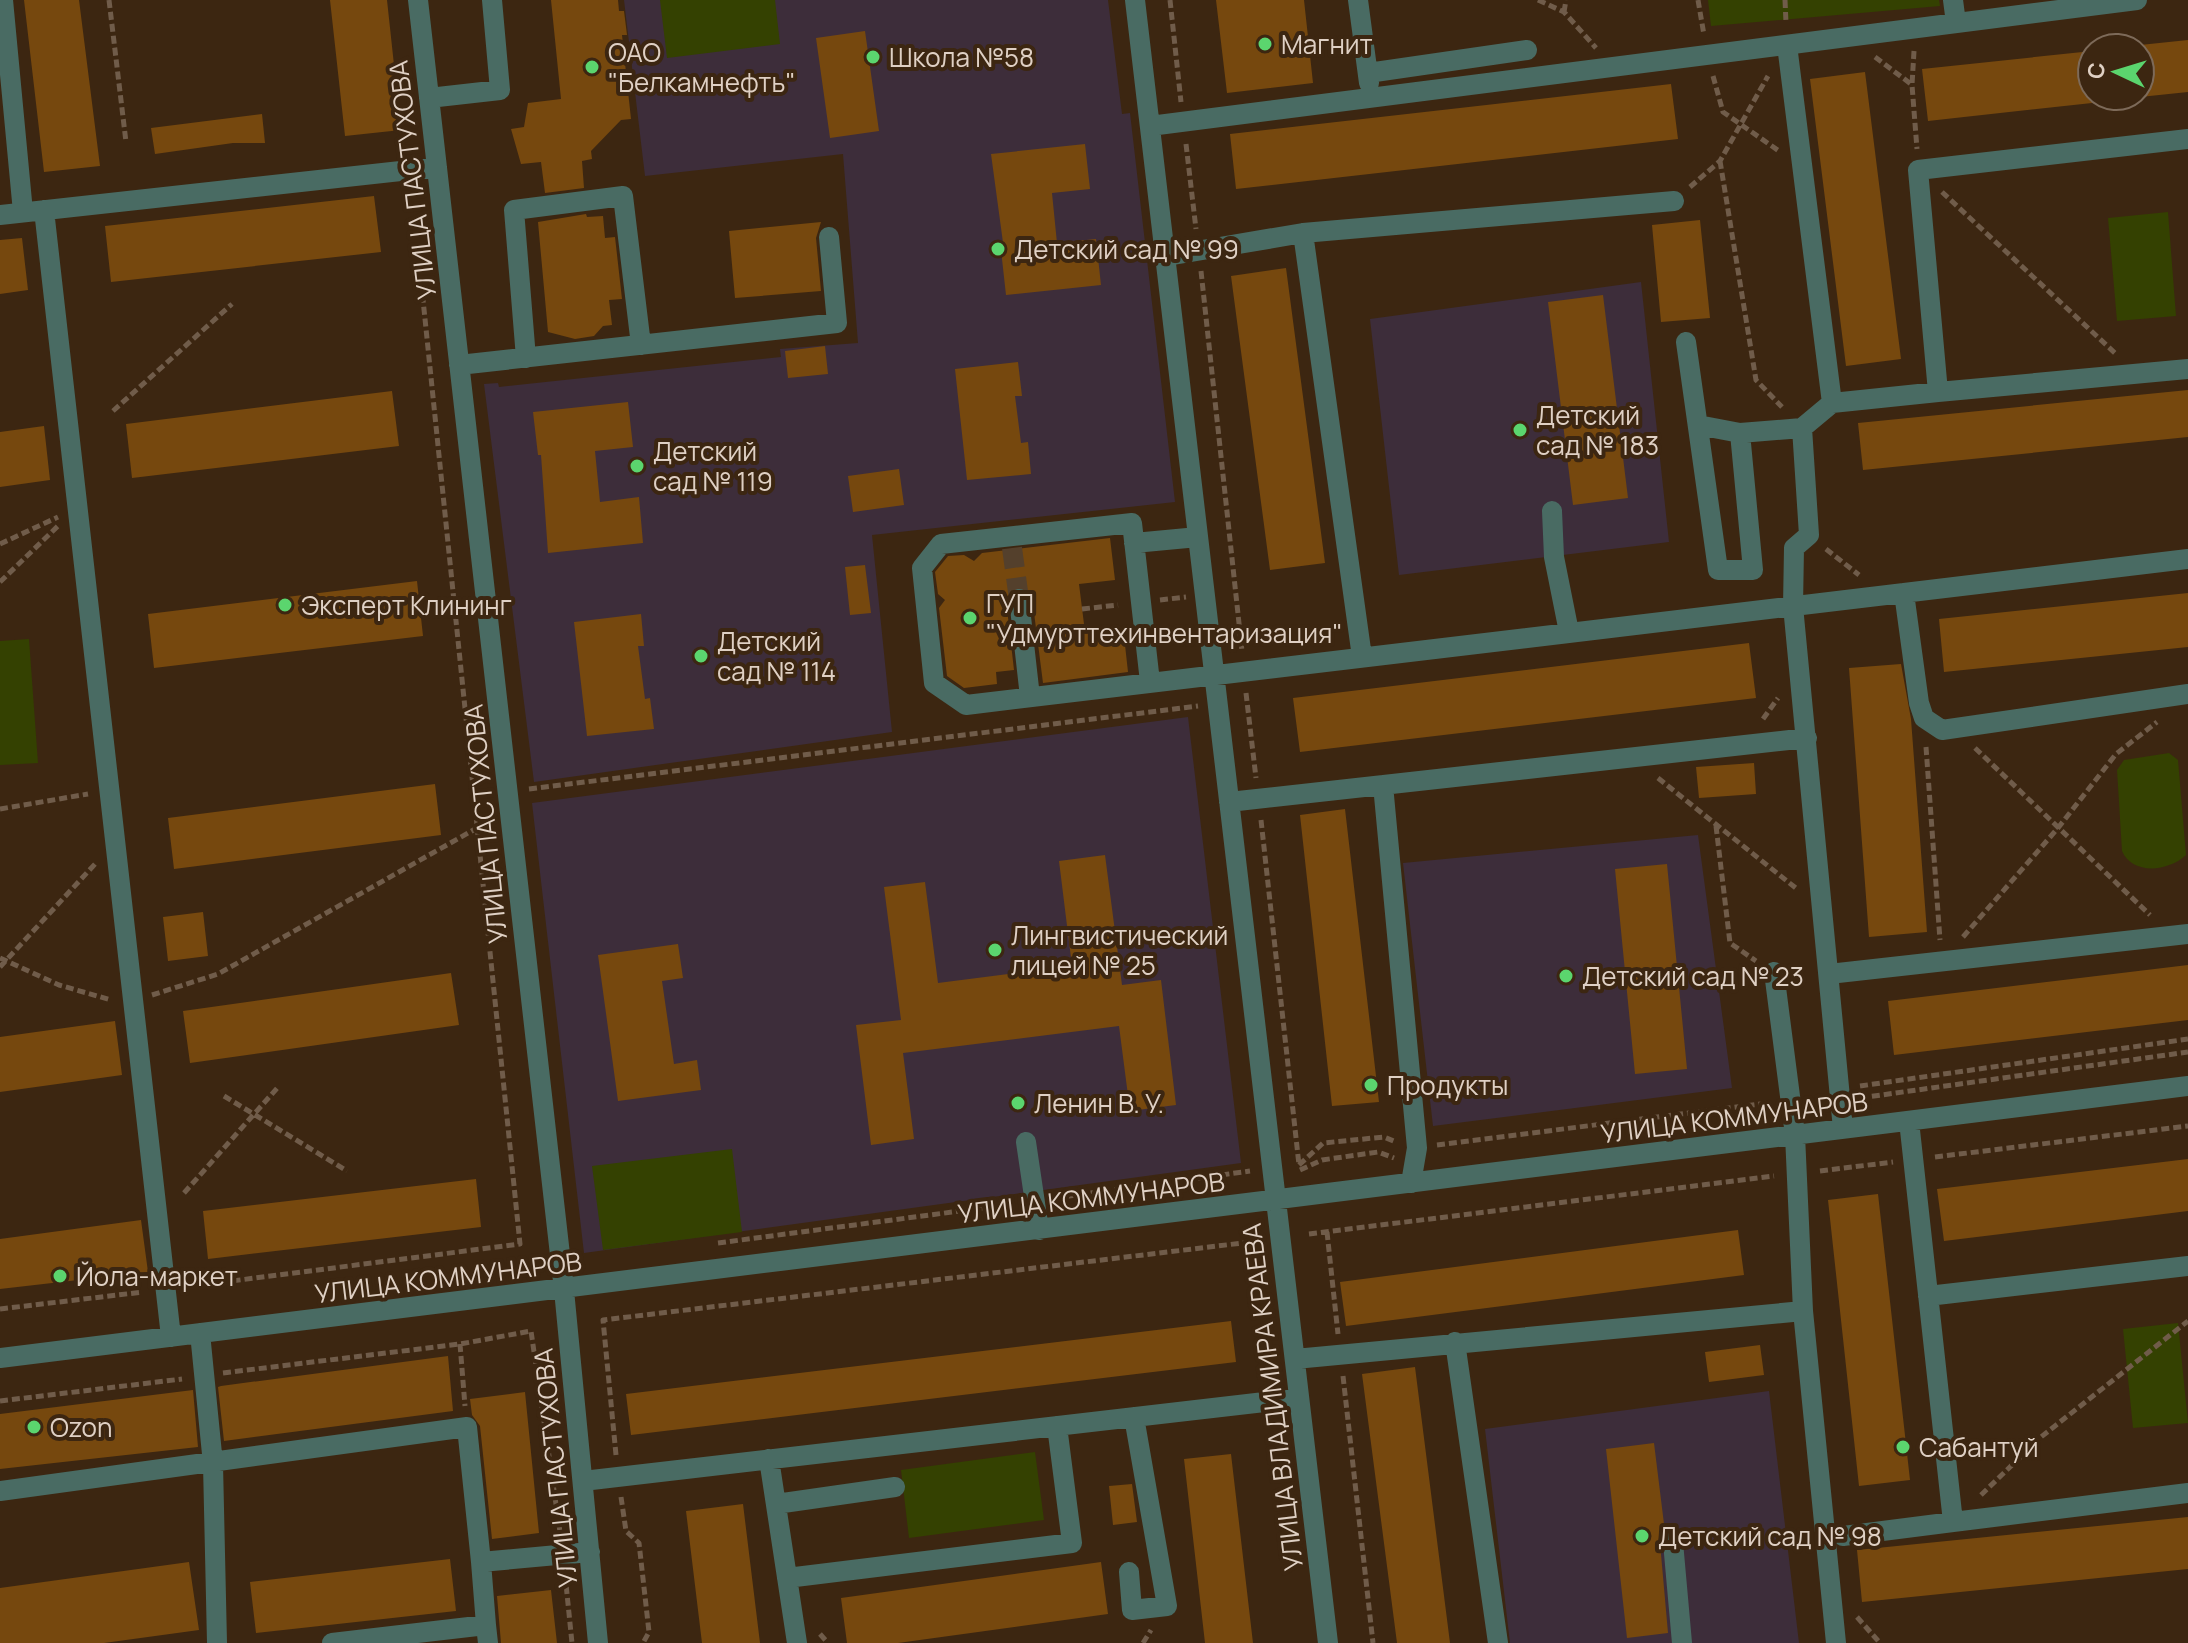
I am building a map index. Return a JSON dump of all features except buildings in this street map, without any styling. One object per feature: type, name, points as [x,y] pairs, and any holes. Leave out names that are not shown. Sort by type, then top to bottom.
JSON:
[{"type":"street","points":[[3,0],[23,212]]},
{"type":"street","name":"УЛИЦА ПАСТУХОВА","points":[[418,0],[564,1290],[598,1643]]},
{"type":"street","points":[[429,98],[500,90],[492,0]]},
{"type":"street","name":"УЛИЦА ВЛАДИМИРА КРАЕВА","points":[[1135,0],[1328,1643]]},
{"type":"street","points":[[1358,0],[1370,98]]},
{"type":"street","points":[[1953,0],[1956,23]]},
{"type":"street","points":[[1150,126],[1956,23],[2084,3],[2137,0]]},
{"type":"street","points":[[1787,45],[1832,403]]},
{"type":"street","points":[[1368,73],[1527,50]]},
{"type":"street","points":[[1938,392],[1918,170],[2188,139]]},
{"type":"street","points":[[0,215],[437,167]]},
{"type":"street","points":[[526,358],[514,210],[623,196],[641,345]]},
{"type":"street","points":[[0,201],[23,212]]},
{"type":"street","points":[[1167,256],[1303,233],[1674,201]]},
{"type":"street","points":[[44,210],[171,1337]]},
{"type":"street","points":[[1303,233],[1362,657]]},
{"type":"street","points":[[459,365],[837,323],[829,237]]},
{"type":"street","points":[[1686,342],[1718,570],[1753,570],[1740,433]]},
{"type":"street","points":[[1698,425],[1740,433],[1802,428],[1832,403],[2188,369]]},
{"type":"street","points":[[1802,428],[1809,535],[1794,548],[1793,606],[1843,1129]]},
{"type":"street","points":[[1552,511],[1554,557],[1569,632]]},
{"type":"street","points":[[1150,682],[1132,523],[1011,542],[941,544],[922,568],[934,683],[966,705],[2188,559]]},
{"type":"street","points":[[1134,543],[1198,537]]},
{"type":"street","points":[[1894,594],[1924,718],[1942,730],[2188,694]]},
{"type":"street","points":[[1019,599],[1030,697]]},
{"type":"street","points":[[1229,802],[1807,738]]},
{"type":"street","points":[[1383,785],[1416,1152],[1411,1183]]},
{"type":"street","points":[[1829,974],[2180,935]]},
{"type":"street","points":[[1774,972],[1795,1135],[1803,1311],[1836,1643]]},
{"type":"street","name":"УЛИЦА КОММУНАРОВ","points":[[0,1358],[2188,1086]]},
{"type":"street","points":[[1909,1121],[1953,1522]]},
{"type":"street","points":[[1026,1142],[1039,1230]]},
{"type":"street","points":[[1928,1296],[2188,1266]]},
{"type":"street","points":[[1295,1359],[1803,1311]]},
{"type":"street","points":[[200,1333],[213,1464],[217,1643]]},
{"type":"street","points":[[1455,1342],[1498,1643]]},
{"type":"street","points":[[583,1481],[1299,1398]]},
{"type":"street","points":[[1129,1572],[1132,1610],[1167,1606],[1134,1417]]},
{"type":"street","points":[[787,1578],[1072,1543],[1057,1426]]},
{"type":"street","points":[[0,1491],[467,1427],[487,1634],[332,1643]]},
{"type":"street","points":[[769,1459],[797,1643]]},
{"type":"street","points":[[776,1504],[895,1487]]},
{"type":"street","points":[[1843,1536],[2188,1493]]},
{"type":"street","points":[[1673,1542],[1682,1643]]},
{"type":"street","points":[[481,1562],[590,1552]]},
{"type":"path","points":[[109,0],[126,142]]},
{"type":"path","points":[[1170,0],[1299,1165],[1323,1143],[1384,1137],[1416,1152],[1543,1140]]},
{"type":"path","points":[[1538,0],[1564,12],[1613,67]]},
{"type":"path","points":[[1564,12],[1566,0]]},
{"type":"path","points":[[1698,0],[1723,112],[1803,168]]},
{"type":"path","points":[[1916,28],[1912,85],[1918,170],[2137,374]]},
{"type":"path","points":[[1842,38],[1895,69],[1912,85]]},
{"type":"path","points":[[1674,201],[1720,161],[1787,45]]},
{"type":"path","points":[[1720,161],[1756,380],[1802,428]]},
{"type":"path","points":[[0,1309],[520,1244],[421,280]]},
{"type":"path","points":[[113,411],[232,304]]},
{"type":"path","points":[[0,544],[78,508]]},
{"type":"path","points":[[0,582],[78,508]]},
{"type":"path","points":[[1809,535],[1894,594]]},
{"type":"path","points":[[1745,745],[1799,667]]},
{"type":"path","points":[[508,792],[1199,706]]},
{"type":"path","points":[[1941,961],[2058,828],[2116,754],[2164,717]]},
{"type":"path","points":[[1924,718],[1941,961]]},
{"type":"path","points":[[1954,728],[2058,828],[2180,935]]},
{"type":"path","points":[[1632,757],[1824,911]]},
{"type":"path","points":[[0,809],[109,790]]},
{"type":"path","points":[[1716,825],[1730,943],[1774,972]]},
{"type":"path","points":[[2,960],[59,985],[113,1000],[133,1001],[218,974],[477,828]]},
{"type":"path","points":[[0,967],[2,960],[115,843]]},
{"type":"path","points":[[1841,1094],[2188,1039]]},
{"type":"path","points":[[1841,1094],[2188,1052]]},
{"type":"path","points":[[184,1193],[279,1086]]},
{"type":"path","points":[[224,1096],[347,1171]]},
{"type":"path","points":[[1299,1170],[1322,1160],[1378,1152],[1396,1158],[1416,1152],[1790,1099]]},
{"type":"path","points":[[1309,1234],[2188,1126]]},
{"type":"path","points":[[713,1243],[1250,1171]]},
{"type":"path","points":[[1327,1232],[1373,1643]]},
{"type":"path","points":[[603,1320],[1258,1239]]},
{"type":"path","points":[[1953,1522],[2041,1437],[2188,1321]]},
{"type":"path","points":[[467,1427],[460,1344],[531,1331],[563,1553],[572,1643]]},
{"type":"shaded area","points":[[624,0],[1108,0],[1122,114],[1130,113],[1175,502],[872,535],[892,732],[534,782],[484,384],[498,383],[499,387],[781,357],[780,349],[858,343],[843,154],[645,176]]},
{"type":"shaded area","name":"Детский сад № 183","points":[[1641,282],[1669,542],[1399,575],[1370,319]]},
{"type":"shaded area","name":"Лингвистический лицей № 25","points":[[1188,717],[1241,1163],[584,1253],[532,803]]},
{"type":"shaded area","name":"Детский сад № 23","points":[[1698,835],[1732,1088],[1433,1126],[1403,863]]},
{"type":"shaded area","name":"Детский сад № 98","points":[[1769,1391],[1799,1643],[1510,1643],[1485,1429]]},
{"type":"green space","points":[[660,0],[775,0],[780,44],[667,58]]},
{"type":"green space","points":[[1708,0],[1939,0],[1940,6],[1711,26]]},
{"type":"green space","points":[[2168,212],[2176,316],[2117,321],[2108,218]]},
{"type":"green space","points":[[29,639],[38,763],[0,765],[0,641]]},
{"type":"green space","points":[[2169,753],[2178,760],[2186,855],[2160,868],[2142,867],[2127,859],[2122,851],[2117,770],[2124,760]]},
{"type":"green space","points":[[732,1149],[742,1232],[603,1250],[592,1166]]},
{"type":"green space","points":[[2178,1323],[2188,1423],[2133,1428],[2123,1329]]},
{"type":"green space","points":[[1035,1452],[1044,1520],[909,1538],[901,1470]]},
{"type":"tunnel","points":[[1012,548],[1019,599]]},
{"type":"place","name":"Магнит","points":[[1265,44]]},
{"type":"place","name":"Школа №58","points":[[873,57]]},
{"type":"place","name":"ОАО \"Белкамнефть\"","points":[[592,67]]},
{"type":"place","name":"Детский сад № 99","points":[[998,249]]},
{"type":"place","name":"Детский сад № 183","points":[[1520,430]]},
{"type":"place","name":"Детский сад № 119","points":[[637,466]]},
{"type":"place","name":"Эксперт Клининг","points":[[285,605]]},
{"type":"place","name":"ГУП \"Удмурттехинвентаризация\"","points":[[970,618]]},
{"type":"place","name":"Детский сад № 114","points":[[701,656]]},
{"type":"place","name":"Лингвистический лицей № 25","points":[[995,950]]},
{"type":"place","name":"Детский сад № 23","points":[[1566,976]]},
{"type":"place","name":"Продукты","points":[[1371,1085]]},
{"type":"place","name":"Ленин В. У.","points":[[1018,1103]]},
{"type":"place","name":"Йола-маркет","points":[[60,1276]]},
{"type":"place","name":"Ozon","points":[[34,1427]]},
{"type":"place","name":"Сабантуй","points":[[1903,1447]]},
{"type":"place","name":"Детский сад № 98","points":[[1642,1536]]}]
